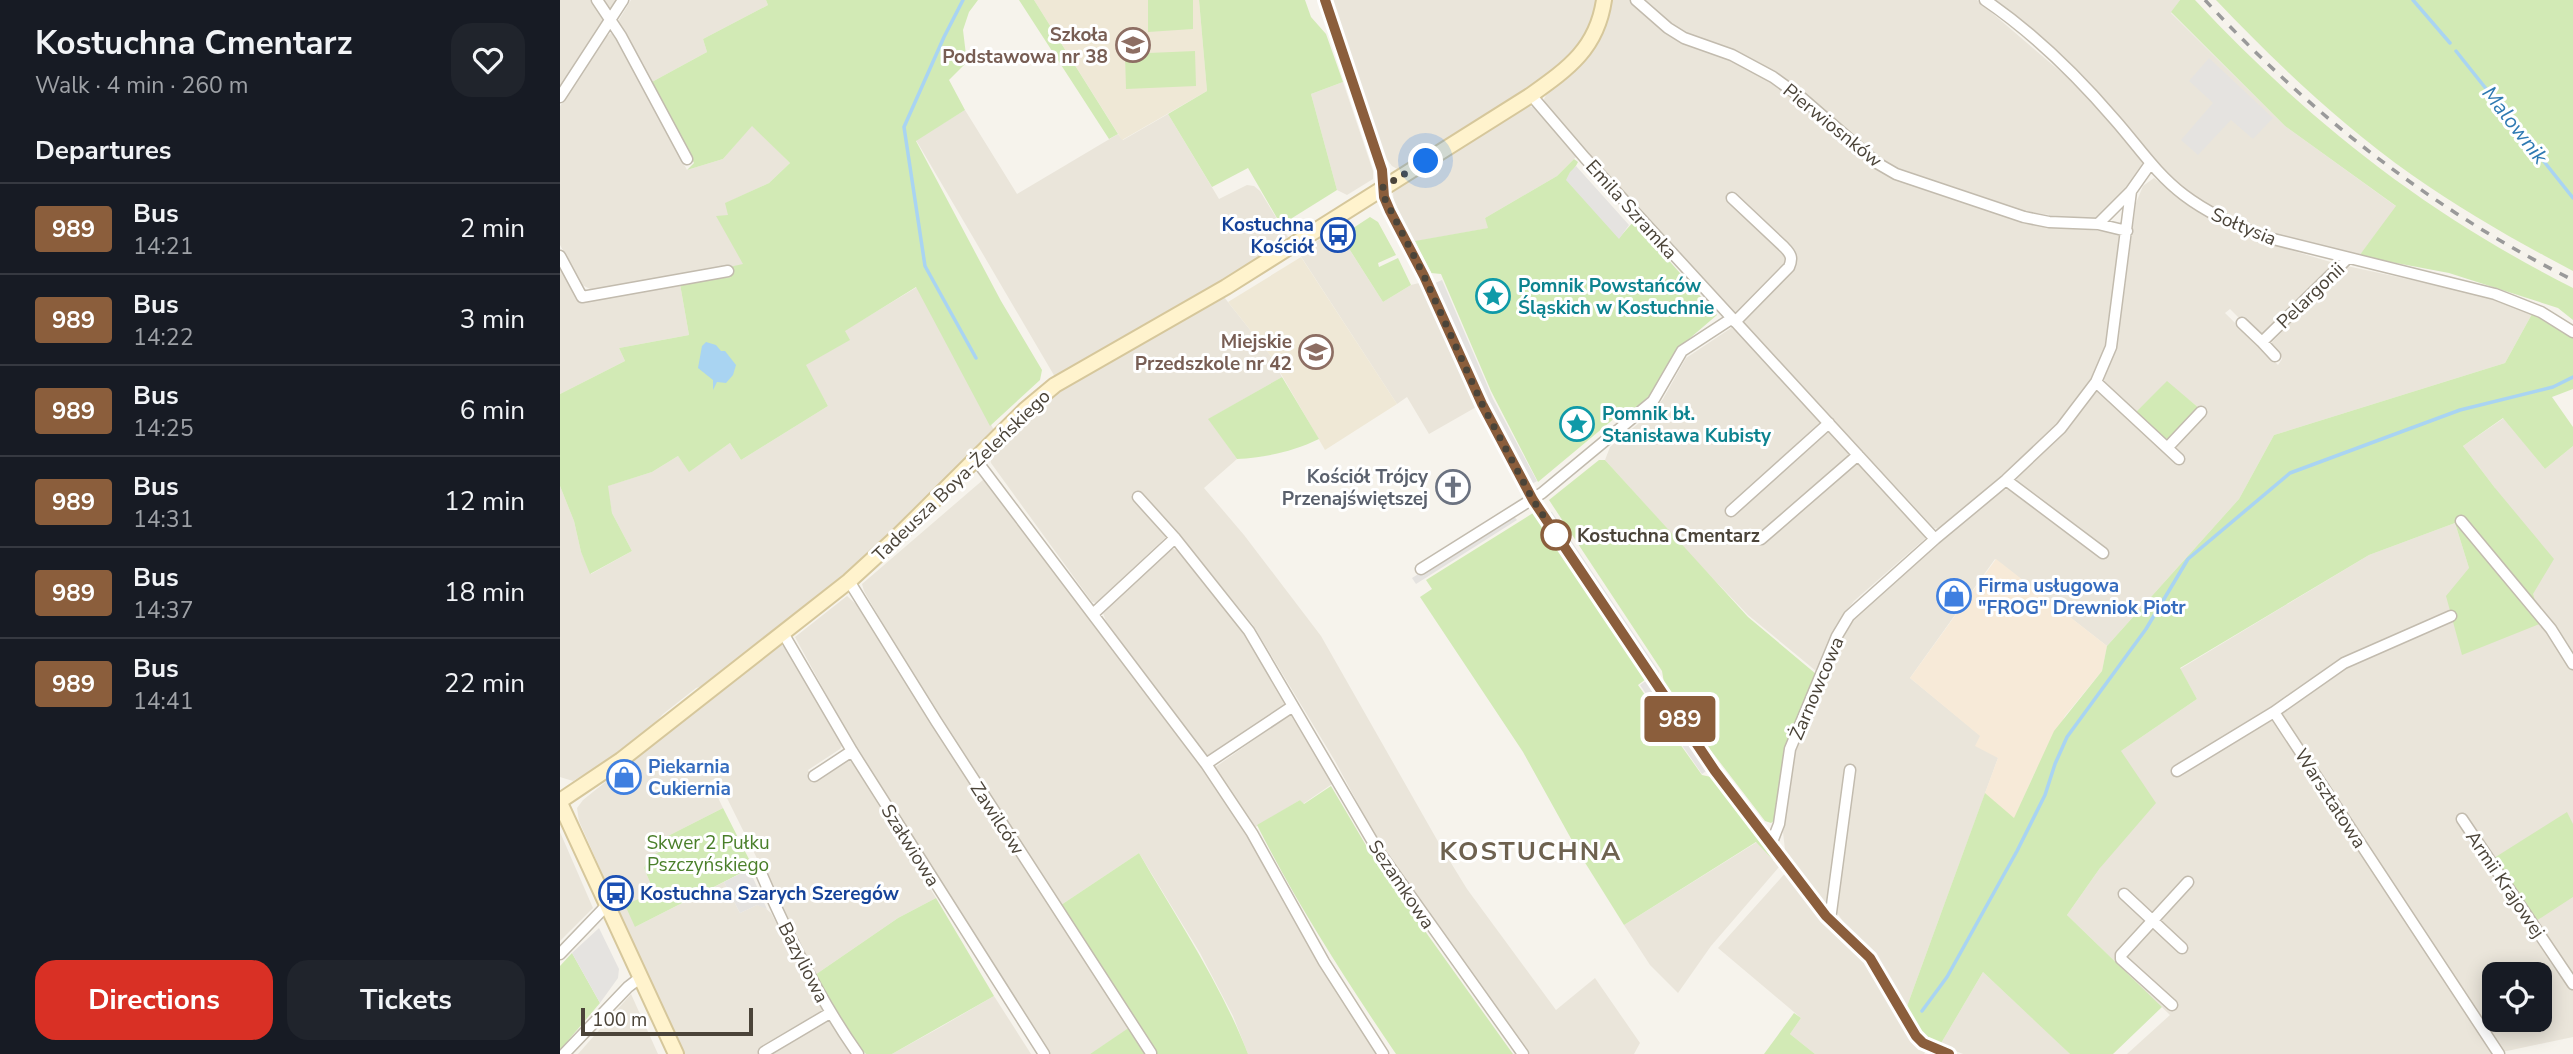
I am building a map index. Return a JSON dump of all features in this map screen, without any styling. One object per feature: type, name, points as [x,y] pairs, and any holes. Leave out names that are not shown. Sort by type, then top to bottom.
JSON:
[{"type":"street","points":[[597,0],[621,36],[687,159]]},
{"type":"street","points":[[560,96],[623,0]]},
{"type":"street","points":[[1325,0],[1382,170],[1383,187],[1390,211],[1424,276],[1482,404],[1533,500],[1715,771],[1830,920],[1870,958],[1916,1036],[1931,1051],[1949,1054]]},
{"type":"street","name":"Tadeusza Boya-Żeleńskiego","points":[[560,802],[621,760],[849,581],[1055,385],[1226,287],[1531,94],[1572,65],[1598,24],[1604,0]]},
{"type":"street","name":"Pierwiosnków","points":[[1636,0],[1684,38],[1732,55],[1773,77],[1801,97],[1877,163],[1896,174],[2024,217],[2049,222],[2098,224],[2127,231]]},
{"type":"street","name":"Sołtysia","points":[[1985,0],[2093,94],[2150,164],[2182,194],[2230,223],[2265,237],[2494,294],[2541,312],[2573,332]]},
{"type":"street","name":"Emila Szramka","points":[[1531,94],[1544,112],[1935,539]]},
{"type":"street","name":"Żarnowcowa","points":[[1772,842],[1779,824],[1790,749],[1837,636],[1849,616],[2062,428],[2096,382],[2110,348],[2131,191],[2150,164]]},
{"type":"street","points":[[2098,224],[2131,191]]},
{"type":"street","points":[[1421,569],[1533,500],[1653,401],[1682,351],[1733,320],[1789,267],[1792,261],[1790,254],[1731,198]]},
{"type":"street","points":[[560,256],[582,298],[728,271]]},
{"type":"street","name":"Pelargonii","points":[[2242,323],[2262,342],[2347,259]]},
{"type":"street","points":[[2262,342],[2275,356]]},
{"type":"street","points":[[2096,382],[2179,459]]},
{"type":"street","points":[[2168,447],[2201,412]]},
{"type":"street","points":[[1731,511],[1829,423]]},
{"type":"street","points":[[1761,538],[1858,454]]},
{"type":"street","points":[[976,460],[1206,764],[1252,834],[1304,929],[1383,1054]]},
{"type":"street","points":[[2006,480],[2103,553]]},
{"type":"street","name":"Sezamkowa","points":[[1138,497],[1175,538],[1249,631],[1377,849],[1523,1054]]},
{"type":"street","points":[[2461,522],[2551,629],[2573,664]]},
{"type":"street","points":[[1093,614],[1175,538]]},
{"type":"street","name":"Zawilców","points":[[849,581],[936,721],[1151,1053]]},
{"type":"street","points":[[2177,771],[2274,712],[2344,663],[2451,615]]},
{"type":"street","name":"Szałwiowa","points":[[783,633],[852,751],[1044,1054]]},
{"type":"street","points":[[1206,764],[1293,706]]},
{"type":"street","name":"Warsztatowa","points":[[2274,712],[2499,1054]]},
{"type":"street","points":[[814,776],[852,751]]},
{"type":"street","points":[[1830,920],[1850,770]]},
{"type":"street","points":[[560,802],[676,1054]]},
{"type":"street","name":"Armii Krajowej","points":[[2462,819],[2573,984]]},
{"type":"street","name":"Bazyliowa","points":[[758,866],[783,925],[830,1013],[858,1054]]},
{"type":"street","points":[[2172,1005],[2121,959],[2121,955],[2188,882]]},
{"type":"street","points":[[2124,894],[2182,948]]},
{"type":"street","points":[[560,954],[608,904]]},
{"type":"street","points":[[564,1054],[628,987],[641,977]]},
{"type":"street","points":[[764,1052],[830,1013]]},
{"type":"shaded area","points":[[560,0],[618,0],[560,87]]},
{"type":"shaded area","points":[[631,0],[766,0],[768,5],[703,39],[707,52],[650,83],[617,23]]},
{"type":"shaded area","name":"Szkoła Podstawowa nr 38","points":[[1034,0],[1199,0],[1207,91],[1122,140]]},
{"type":"shaded area","points":[[1333,0],[1598,0],[1597,9],[1577,50],[1540,82],[1401,171],[1392,166],[1382,153]]},
{"type":"shaded area","points":[[1611,0],[1630,0],[1674,37],[1697,49],[1731,59],[1760,76],[1796,99],[1876,167],[2048,226],[2122,233],[2109,336],[2101,361],[2087,386],[2062,419],[2029,452],[1939,529],[1934,528],[1545,107],[1544,99],[1549,90],[1588,54],[1601,36]]},
{"type":"shaded area","points":[[1641,0],[1977,0],[2069,79],[2108,119],[2143,161],[2144,167],[2100,217],[2093,221],[2015,210],[1899,171],[1879,160],[1798,91],[1679,32]]},
{"type":"shaded area","points":[[1993,0],[2180,0],[2171,13],[2285,126],[2397,207],[2359,256],[2255,230],[2202,203],[2179,186],[2101,96]]},
{"type":"shaded area","points":[[611,33],[620,41],[687,170],[723,159],[752,125],[790,163],[769,183],[726,203],[744,265],[594,291],[582,285],[560,245],[560,106]]},
{"type":"shaded area","points":[[2209,58],[2273,118],[2253,139],[2231,120],[2198,155],[2181,140],[2213,103],[2189,81]]},
{"type":"shaded area","points":[[1343,82],[1373,171],[1373,179],[1347,195],[1337,190],[1311,94]]},
{"type":"shaded area","points":[[1526,105],[1533,107],[1578,155],[1557,176],[1485,218],[1489,228],[1412,242],[1394,206],[1395,188]]},
{"type":"shaded area","points":[[965,110],[1017,194],[1118,134],[1123,140],[1168,114],[1219,199],[1247,185],[1254,186],[1260,191],[1288,237],[1215,286],[1055,377],[916,140]]},
{"type":"shaded area","points":[[1576,166],[1629,225],[1619,239],[1566,180]]},
{"type":"shaded area","points":[[2154,178],[2189,204],[2229,226],[2267,243],[2334,263],[2331,270],[2264,335],[2258,337],[2230,309],[2225,313],[2278,365],[2282,359],[2271,343],[2347,266],[2486,296],[2532,314],[2505,363],[2274,435],[2239,499],[2107,646],[1995,559],[1910,678],[1981,736],[1998,758],[1906,1009],[1837,913],[1846,772],[1828,905],[1822,902],[1785,850],[1783,832],[1795,748],[1847,627],[1858,614],[2000,491],[2009,489],[2102,558],[2107,552],[2018,486],[2016,479],[2069,425],[2097,390],[2182,458],[2174,448],[2205,413],[2167,382],[2136,412],[2102,379],[2119,332],[2136,203],[2143,186]]},
{"type":"shaded area","points":[[1337,230],[1383,302],[1411,285],[1423,282],[1478,406],[1429,434],[1407,397],[1397,404],[1298,252]]},
{"type":"shaded area","name":"Miejskie Przedszkole nr 42","points":[[1301,257],[1397,404],[1325,450],[1270,355],[1228,302]]},
{"type":"shaded area","points":[[560,266],[579,301],[680,284],[689,335],[619,348],[625,361],[560,394]]},
{"type":"shaded area","points":[[1442,280],[1493,399],[1537,481],[1530,485],[1502,436],[1433,284]]},
{"type":"shaded area","points":[[917,287],[995,432],[882,543],[839,581],[706,685],[696,688],[601,765],[573,781],[560,777],[560,486],[574,521],[581,552],[591,574],[632,551],[612,513],[607,486],[652,472],[678,456],[689,471],[730,443],[741,460],[828,406],[805,365],[849,340],[844,331]]},
{"type":"shaded area","points":[[1224,297],[1270,355],[1282,377],[1209,419],[1237,459],[1204,488],[1244,535],[1321,636],[1467,889],[1556,1010],[1595,978],[1640,1043],[1634,1054],[1530,1054],[1397,871],[1253,625],[1181,537],[1136,491],[1132,497],[1166,537],[1096,603],[1092,602],[991,463],[993,452],[1059,391]]},
{"type":"shaded area","points":[[1731,328],[1736,329],[1927,537],[1854,601],[1836,625],[1816,671],[1748,615],[1605,460],[1610,447],[1651,413],[1663,399],[1686,358]]},
{"type":"shaded area","points":[[2504,418],[2545,469],[2573,446],[2573,1037],[2493,1054],[2127,1054],[2170,1015],[2067,915],[2100,868],[2121,751],[2197,699],[2180,669],[2369,555],[2455,523],[2469,568],[2462,655],[2495,488],[2463,446]]},
{"type":"shaded area","points":[[984,479],[1205,773],[1247,836],[1319,964],[1378,1054],[1248,1054],[1233,1016],[1200,953],[1139,853],[1058,907],[937,718],[862,584]]},
{"type":"shaded area","points":[[1546,511],[1552,512],[1659,671],[1660,684]]},
{"type":"shaded area","points":[[1513,515],[1517,520],[1416,584],[1412,578]]},
{"type":"shaded area","points":[[1170,548],[1177,550],[1247,635],[1286,703],[1285,707],[1211,758],[1204,755],[1106,621],[1103,613]]},
{"type":"shaded area","points":[[1996,559],[2107,646],[2102,671],[2065,716],[2014,819],[1985,793],[1998,758],[1975,746],[1980,736],[1910,678]]},
{"type":"shaded area","points":[[847,596],[857,605],[1070,936],[1133,1026],[1090,1054],[1049,1054],[862,760],[795,637]]},
{"type":"shaded area","points":[[779,643],[788,649],[843,744],[840,749],[808,770],[815,782],[847,760],[852,762],[936,898],[898,918],[815,975],[717,778],[710,781],[723,808],[664,838],[668,848],[644,868],[654,892],[635,927],[724,882],[740,913],[757,905],[763,906],[771,913],[816,1000],[851,1054],[682,1054],[579,821],[577,808],[583,800]]},
{"type":"shaded area","points":[[1647,680],[1709,769],[1702,774],[1640,685]]},
{"type":"shaded area","points":[[1292,713],[1335,782],[1303,804],[1300,800],[1254,828],[1214,768]]},
{"type":"shaded area","points":[[560,832],[593,908],[560,941]]},
{"type":"shaded area","points":[[1757,842],[1779,867],[1711,946],[1678,993],[1650,965],[1624,925]]},
{"type":"shaded area","points":[[749,869],[767,909],[757,905],[740,913],[724,882]]},
{"type":"shaded area","points":[[1788,870],[1869,966],[1906,1030],[1913,1040],[1927,1050],[1924,1054],[1815,1054],[1790,1034],[1801,1018],[1718,948]]},
{"type":"shaded area","points":[[599,928],[619,969],[618,978],[600,1003],[572,953]]},
{"type":"shaded area","points":[[1983,972],[2070,1054],[1963,1054],[1940,1045]]},
{"type":"shaded area","points":[[631,994],[658,1054],[578,1054]]},
{"type":"shaded area","points":[[994,996],[1031,1054],[892,1054],[939,1028]]},
{"type":"green space","points":[[766,0],[978,0],[969,12],[963,30],[965,64],[949,80],[965,110],[916,141],[1001,301],[1042,370],[1040,380],[990,426],[916,287],[845,331],[850,340],[806,365],[828,406],[741,460],[730,443],[689,472],[678,456],[652,472],[608,486],[612,513],[632,551],[590,574],[560,486],[560,394],[625,361],[619,348],[689,335],[680,284],[731,277],[729,267],[743,264],[716,216],[728,215],[725,203],[769,183],[790,163],[752,126],[723,159],[687,170],[694,163],[650,83],[707,52],[703,39],[768,5]]},
{"type":"green space","points":[[1019,0],[1034,0],[1118,134],[1109,139]]},
{"type":"green space","points":[[1148,0],[1193,0],[1193,29],[1148,32]]},
{"type":"green space","points":[[1199,0],[1305,0],[1311,17],[1326,34],[1343,82],[1311,94],[1337,190],[1281,225],[1248,168],[1212,187],[1168,114],[1207,91]]},
{"type":"green space","points":[[2180,0],[2195,0],[2325,125],[2418,196],[2519,259],[2573,288],[2573,320],[2558,308],[2449,273],[2359,256],[2396,206],[2285,126],[2171,12]]},
{"type":"green space","points":[[2216,0],[2573,0],[2573,271],[2471,214],[2385,155],[2310,92]]},
{"type":"green space","points":[[1195,51],[1196,86],[1126,89],[1125,54]]},
{"type":"green space","points":[[1574,159],[1578,162],[1567,180],[1619,238],[1634,221],[1717,315],[1676,350],[1650,395],[1625,418],[1616,417],[1538,482],[1491,391],[1441,274],[1431,273],[1415,241],[1488,228],[1485,218],[1557,176]]},
{"type":"green space","points":[[1370,217],[1378,222],[1396,255],[1378,263],[1379,267],[1398,258],[1411,285],[1383,302],[1341,236]]},
{"type":"green space","points":[[2532,314],[2573,338],[2573,389],[2552,397],[2573,427],[2573,446],[2545,469],[2503,418],[2463,446],[2554,559],[2533,594],[2542,623],[2462,655],[2446,596],[2469,568],[2455,523],[2369,555],[2180,668],[2197,699],[2121,751],[2156,803],[2100,868],[2067,915],[2162,1007],[2113,1054],[2070,1054],[1983,972],[1940,1045],[1923,1035],[1906,1009],[1985,793],[2014,818],[2054,731],[2102,671],[2107,646],[2239,499],[2274,435],[2505,363]]},
{"type":"green space","points":[[1282,377],[1319,439],[1279,453],[1237,459],[1208,419]]},
{"type":"green space","points":[[2167,381],[2200,409],[2172,438],[2164,439],[2136,412]]},
{"type":"green space","points":[[1599,460],[1605,460],[1748,617],[1816,674],[1786,748],[1775,820],[1771,823],[1765,821],[1712,752],[1664,683],[1662,671],[1549,500]]},
{"type":"green space","points":[[1533,513],[1646,679],[1638,685],[1702,775],[1711,777],[1774,858],[1773,860],[1756,842],[1624,925],[1579,853],[1523,752],[1420,597],[1432,589],[1426,580]]},
{"type":"green space","points":[[1331,786],[1377,864],[1513,1054],[1396,1054],[1323,942],[1257,825],[1300,800],[1304,804]]},
{"type":"green space","name":"Skwer 2 Pułku Pszczyńskiego","points":[[723,808],[753,867],[635,927],[625,905],[654,892],[644,868],[650,856],[668,848],[664,838]]},
{"type":"green space","points":[[2567,812],[2573,824],[2573,897],[2536,921],[2494,858]]},
{"type":"green space","points":[[1139,853],[1211,976],[1248,1054],[1090,1054],[1133,1025],[1058,907]]},
{"type":"green space","points":[[936,898],[994,996],[892,1054],[866,1054],[815,975],[898,918]]},
{"type":"green space","points":[[572,953],[600,1003],[560,1050],[560,966]]},
{"type":"green space","points":[[1794,1013],[1801,1018],[1790,1034],[1815,1054],[1764,1054]]},
{"type":"water","points":[[706,342],[725,351],[736,365],[733,375],[726,383],[717,382],[713,390],[713,380],[698,368],[702,346]]},
{"type":"waterway","points":[[963,0],[904,127],[925,266],[976,358]]},
{"type":"waterway","name":"Malownik","points":[[2413,0],[2450,43]]},
{"type":"waterway","name":"Malownik","points":[[2456,51],[2573,198]]},
{"type":"waterway","points":[[1922,1011],[1947,977],[2017,851],[2045,795],[2067,737],[2146,629],[2188,559],[2290,473],[2460,410],[2553,387],[2573,377]]},
{"type":"railway","points":[[2205,0],[2287,82],[2376,157],[2472,223],[2573,280]]},
{"type":"bus line","name":"989","points":[[1325,0],[1382,170],[1384,197],[1424,276],[1482,404],[1533,500],[1715,771],[1772,842],[1826,916],[1875,964],[1916,1036],[1923,1043],[1949,1054]]},
{"type":"place","name":"Szkoła Podstawowa nr 38","points":[[1133,45]]},
{"type":"place","name":"Kostuchna Kościół","points":[[1338,235]]},
{"type":"place","name":"Pomnik Powstańców Śląskich w Kostuchnie","points":[[1493,296]]},
{"type":"place","name":"Miejskie Przedszkole nr 42","points":[[1316,352]]},
{"type":"place","name":"Pomnik bł. Stanisława Kubisty","points":[[1577,424]]},
{"type":"place","name":"Kościół Trójcy Przenajświętszej","points":[[1453,487]]},
{"type":"place","name":"Kostuchna Cmentarz","points":[[1556,535]]},
{"type":"place","name":"Firma usługowa \"FROG\" Drewniok Piotr","points":[[1954,596]]},
{"type":"place","name":"Piekarnia Cukiernia","points":[[624,777]]},
{"type":"place","name":"Kostuchna Szarych Szeregów","points":[[616,893]]},
{"type":"district","name":"KOSTUCHNA","points":[[1531,851]]},
{"type":"route","points":[[1426,161],[1383,187],[1384,197],[1514,467],[1556,535]]}]
